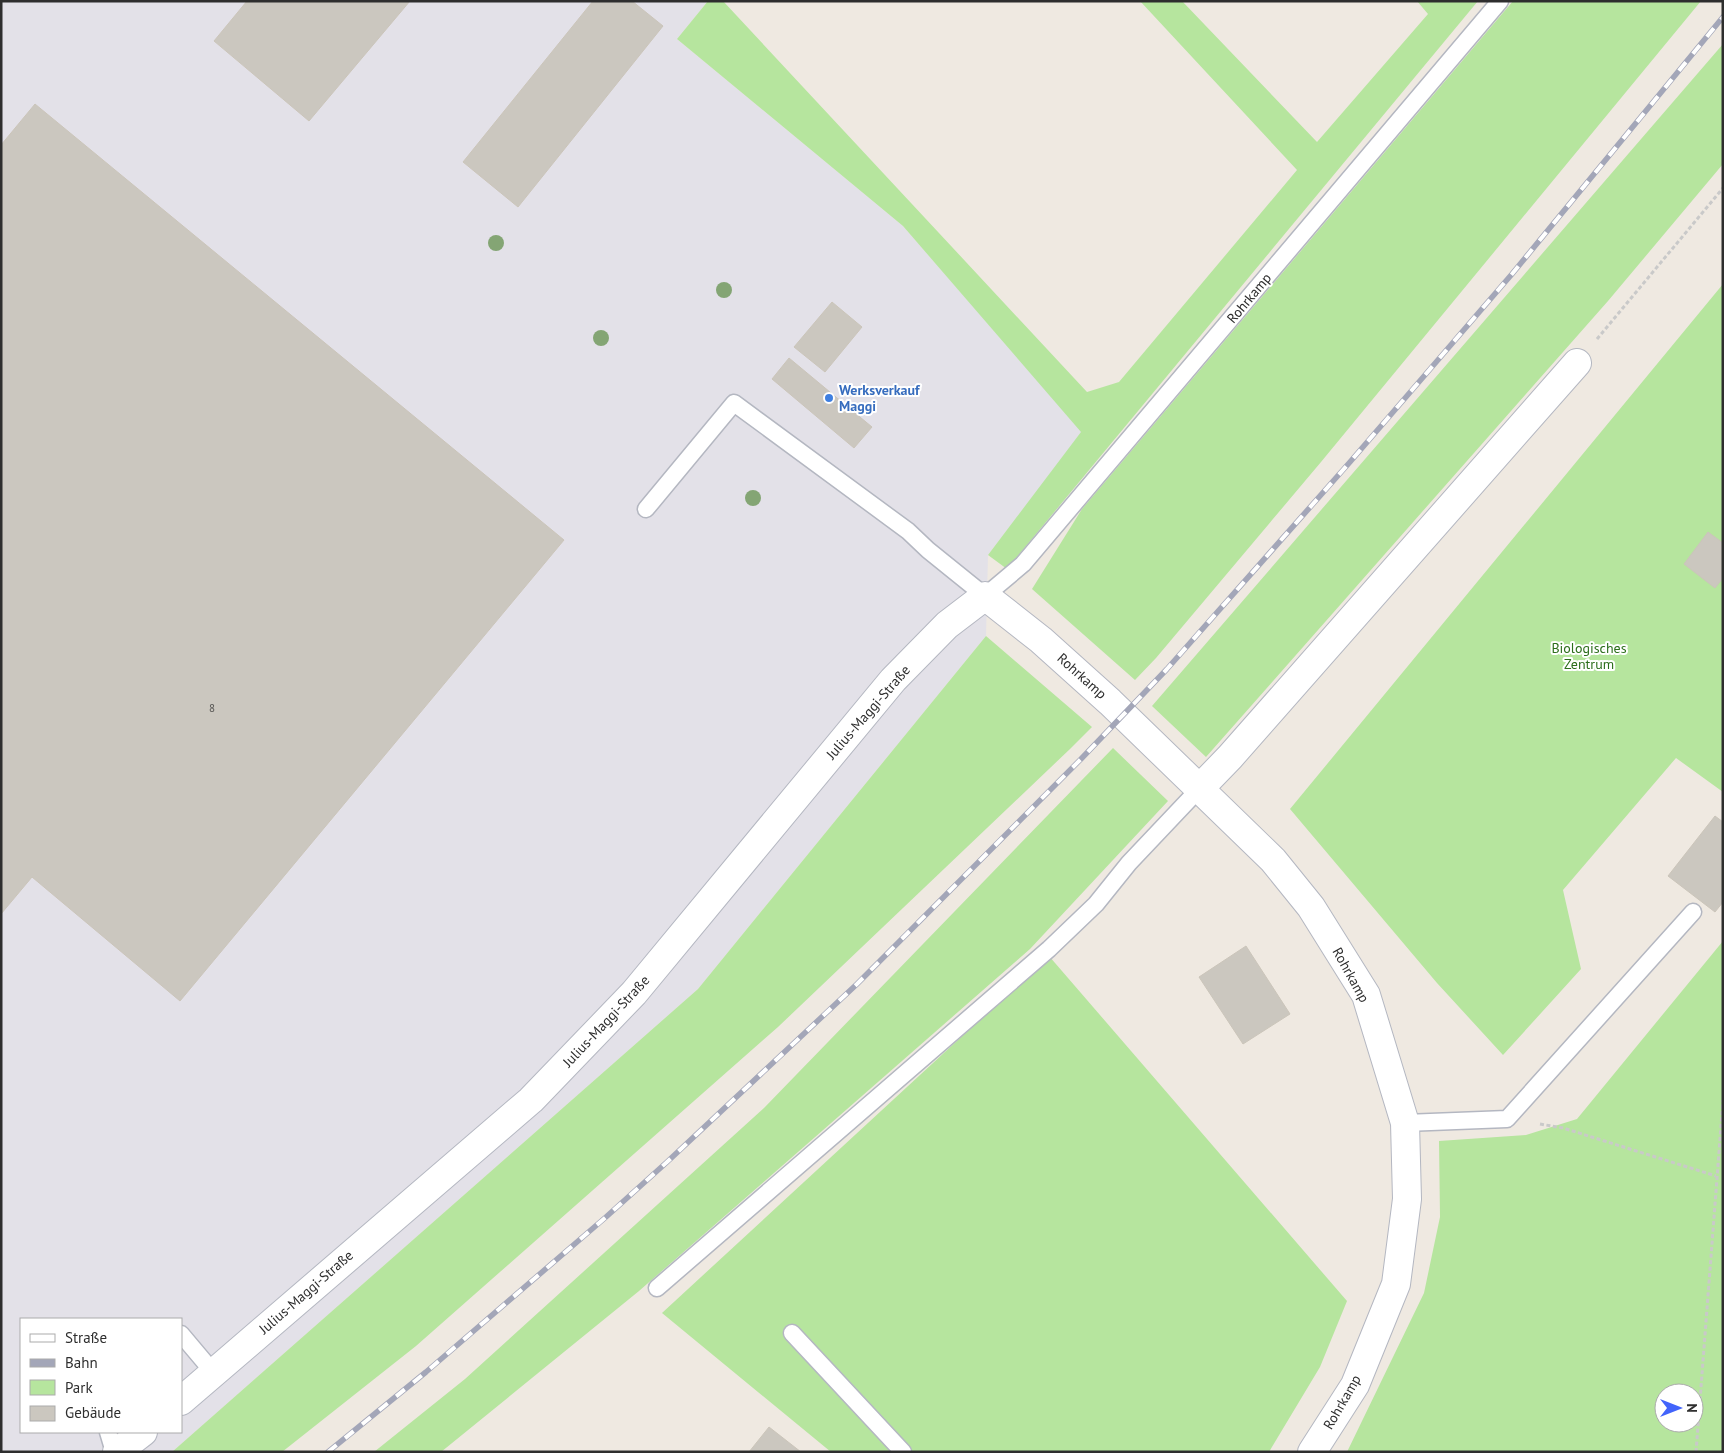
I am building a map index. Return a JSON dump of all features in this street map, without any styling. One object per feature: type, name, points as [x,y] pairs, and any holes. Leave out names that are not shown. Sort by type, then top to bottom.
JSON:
[{"type":"street","points":[[1200,788],[1230,757],[1577,363]]},
{"type":"street","name":"Rohrkamp","points":[[985,596],[1041,640],[1110,702],[1273,860],[1311,907],[1366,996],[1405,1123],[1407,1199],[1396,1284],[1355,1385],[1312,1452]]},
{"type":"street","name":"Julius-Maggi-Straße","points":[[182,1400],[531,1100],[634,993],[893,680],[946,625],[985,596]]},
{"type":"street","points":[[116,1452],[142,1433]]},
{"type":"lane","name":"Rohrkamp","points":[[985,596],[1023,564],[1500,1]]},
{"type":"lane","points":[[646,509],[734,404],[908,531],[928,550],[985,596]]},
{"type":"lane","points":[[657,1288],[1050,949],[1096,904],[1129,863],[1200,788]]},
{"type":"lane","points":[[1405,1123],[1507,1119],[1693,912]]},
{"type":"lane","points":[[792,1333],[902,1452]]},
{"type":"lane","points":[[182,1335],[213,1372]]},
{"type":"lane","points":[[108,1433],[116,1452]]},
{"type":"path","points":[[1577,363],[1723,188]]},
{"type":"path","points":[[1696,1452],[1723,1100]]},
{"type":"path","points":[[1507,1119],[1563,1128],[1716,1176]]},
{"type":"shaded area","points":[[1,1],[708,1],[677,39],[903,226],[1082,432],[988,555],[986,636],[698,989],[172,1452],[1,1452]]},
{"type":"green space","points":[[708,1],[723,1],[1087,392],[1119,382],[1297,170],[1140,1],[1182,1],[1317,142],[1428,14],[1417,1],[1478,1],[1007,569],[988,555],[1081,432],[903,226],[677,39]]},
{"type":"green space","points":[[1513,1],[1701,1],[1321,462],[1156,658],[1135,680],[1032,589],[1082,509]]},
{"type":"green space","points":[[1723,44],[1723,164],[1608,301],[1206,757],[1152,706]]},
{"type":"green space","name":"Biologisches Zentrum","points":[[1723,284],[1723,792],[1676,758],[1563,890],[1581,969],[1503,1055],[1437,983],[1290,809]]},
{"type":"green space","points":[[986,636],[1092,727],[778,1027],[416,1346],[282,1452],[172,1452],[698,989]]},
{"type":"green space","points":[[1113,748],[1168,801],[1030,949],[639,1291],[441,1452],[374,1452],[465,1379],[764,1108]]},
{"type":"green space","points":[[1723,941],[1723,1452],[1347,1452],[1424,1293],[1440,1217],[1439,1141],[1526,1135],[1577,1119]]},
{"type":"green space","points":[[1049,956],[1347,1301],[1320,1367],[1269,1452],[831,1452],[662,1313]]},
{"type":"building","points":[[247,1],[410,1],[309,121],[214,41]]},
{"type":"building","points":[[593,1],[632,1],[663,26],[518,207],[463,162]]},
{"type":"building","points":[[35,104],[564,540],[180,1001],[32,877],[1,914],[1,145]]},
{"type":"building","points":[[832,302],[862,327],[825,372],[794,347]]},
{"type":"building","points":[[789,358],[872,427],[854,448],[772,379]]},
{"type":"building","points":[[1708,532],[1723,543],[1723,578],[1715,588],[1684,564]]},
{"type":"building","points":[[1715,816],[1723,822],[1723,902],[1715,912],[1668,876]]},
{"type":"building","points":[[1246,946],[1290,1014],[1243,1044],[1199,977]]},
{"type":"building","points":[[769,1427],[801,1452],[749,1452]]},
{"type":"railway","points":[[328,1452],[426,1372],[667,1162],[857,984],[1081,759],[1167,669],[1350,462],[1512,274],[1723,17]]},
{"type":"place","name":"Werksverkauf Maggi","points":[[829,398]]}]
